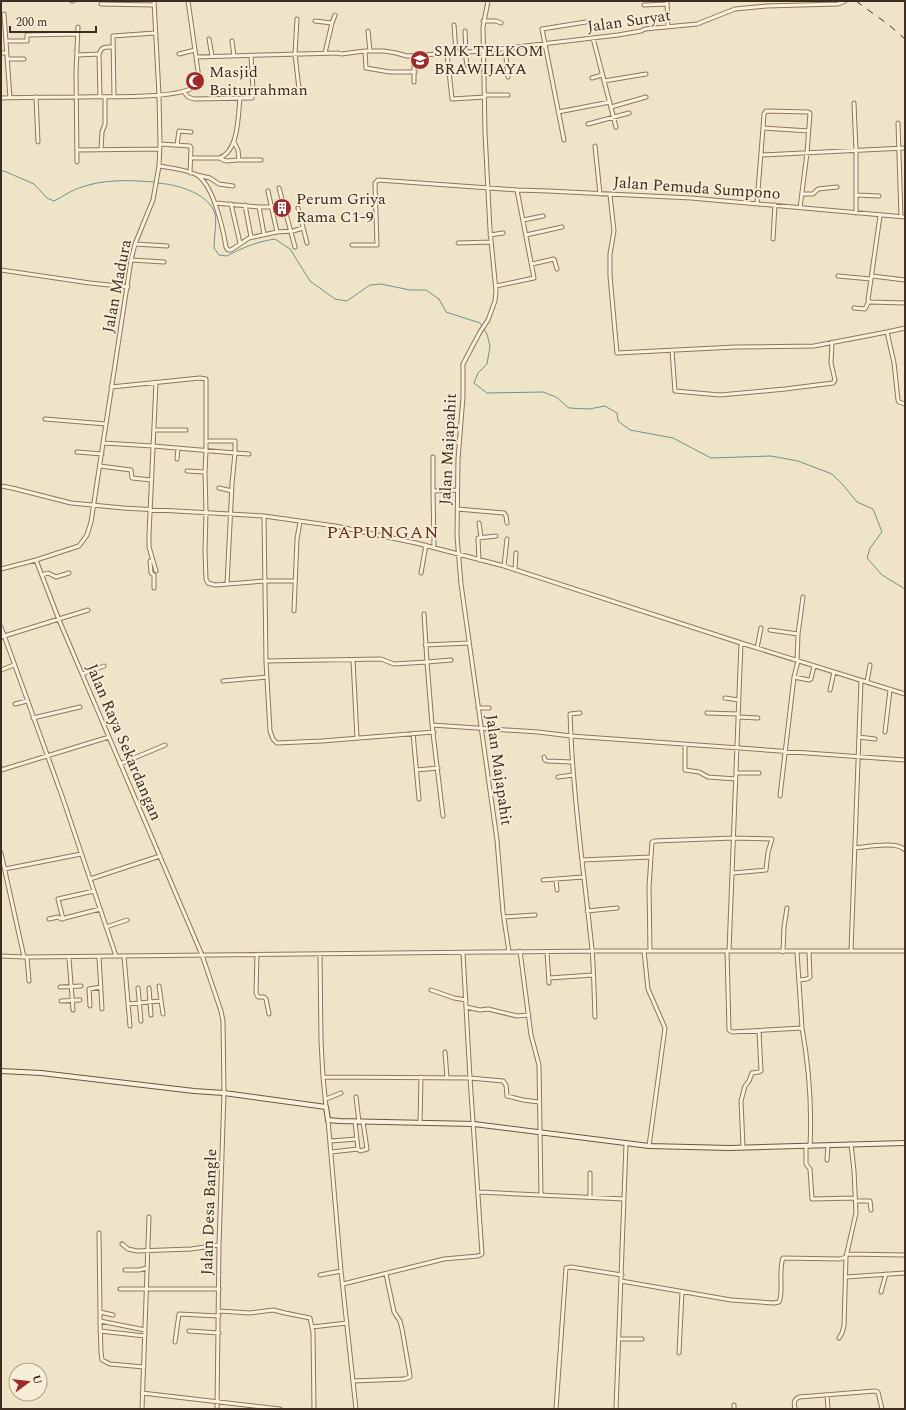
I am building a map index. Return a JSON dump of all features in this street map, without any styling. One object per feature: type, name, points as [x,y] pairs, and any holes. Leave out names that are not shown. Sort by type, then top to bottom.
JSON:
[{"type":"street","points":[[1,98],[159,95],[184,92],[196,86],[198,83],[198,71],[188,1]]},
{"type":"street","name":"Jalan Majapahit","points":[[488,1],[483,20],[485,130],[490,235],[496,286],[495,301],[488,320],[480,332],[464,364],[463,405],[459,442],[457,536],[461,584],[497,840],[504,917],[509,952]]},
{"type":"street","name":"Jalan Suryat","points":[[196,57],[365,51],[392,52],[403,56],[414,56],[466,52],[545,44],[641,31],[645,29],[697,24],[736,9],[766,6],[838,4],[845,1]]},
{"type":"street","points":[[644,5],[667,2],[668,27]]},
{"type":"street","points":[[101,4],[154,3]]},
{"type":"street","name":"Jalan Madura","points":[[94,505],[111,387],[135,244],[153,200],[157,177],[160,144],[154,3]]},
{"type":"street","points":[[4,14],[10,98]]},
{"type":"street","points":[[325,53],[335,15]]},
{"type":"street","points":[[296,19],[295,54],[299,89]]},
{"type":"street","points":[[483,20],[501,23]]},
{"type":"street","points":[[315,21],[332,23]]},
{"type":"street","points":[[564,140],[542,30],[543,28],[586,22]]},
{"type":"street","points":[[454,25],[456,52]]},
{"type":"street","points":[[77,162],[78,27]]},
{"type":"street","points":[[1,31],[6,31]]},
{"type":"street","points":[[368,31],[370,51]]},
{"type":"street","points":[[465,31],[467,65]]},
{"type":"street","points":[[114,97],[113,36],[155,33]]},
{"type":"street","points":[[7,42],[27,41],[27,35],[77,34]]},
{"type":"street","points":[[593,38],[616,127]]},
{"type":"street","points":[[210,39],[212,56]]},
{"type":"street","points":[[232,41],[234,56]]},
{"type":"street","points":[[100,97],[99,54],[102,48],[113,46]]},
{"type":"street","points":[[505,48],[508,77]]},
{"type":"street","points":[[179,54],[195,50]]},
{"type":"street","points":[[365,51],[366,68],[390,72],[415,72]]},
{"type":"street","points":[[1,53],[7,54]]},
{"type":"street","points":[[447,53],[452,99],[508,95]]},
{"type":"street","points":[[77,55],[99,54]]},
{"type":"street","points":[[184,92],[188,97],[194,100],[253,97],[251,55]]},
{"type":"street","points":[[414,56],[414,82]]},
{"type":"street","points":[[8,59],[24,59]]},
{"type":"street","points":[[604,82],[646,74]]},
{"type":"street","points":[[592,78],[602,75]]},
{"type":"street","points":[[101,150],[102,132],[105,124],[105,97]]},
{"type":"street","points":[[611,107],[646,97]]},
{"type":"street","points":[[36,98],[38,142]]},
{"type":"street","points":[[190,158],[219,158],[226,155],[234,141],[240,98]]},
{"type":"street","points":[[558,112],[610,102]]},
{"type":"street","points":[[854,103],[857,195],[856,214]]},
{"type":"street","points":[[757,204],[764,114],[766,111],[808,112],[810,114],[809,131],[800,208]]},
{"type":"street","points":[[588,124],[629,113]]},
{"type":"street","points":[[898,123],[901,217]]},
{"type":"street","points":[[763,128],[809,131]]},
{"type":"street","points":[[177,145],[179,131],[191,132]]},
{"type":"street","points":[[234,141],[238,150],[239,160]]},
{"type":"street","points":[[160,144],[190,146],[190,173]]},
{"type":"street","points":[[595,146],[600,194]]},
{"type":"street","points":[[761,155],[905,148]]},
{"type":"street","points":[[78,150],[160,149]]},
{"type":"street","points":[[219,158],[226,161],[261,160]]},
{"type":"street","points":[[158,166],[210,178],[219,184],[232,186]]},
{"type":"street","points":[[195,174],[205,185],[215,203],[220,216],[227,248],[231,250],[251,237],[277,232],[290,232],[303,228]]},
{"type":"street","name":"Jalan Pemuda Sumpono","points":[[352,245],[377,245],[376,181],[517,190],[691,198],[856,214],[905,217]]},
{"type":"street","points":[[280,188],[295,247]]},
{"type":"street","points":[[802,194],[814,194],[818,189],[837,188]]},
{"type":"street","points":[[496,286],[533,280],[534,276],[517,190]]},
{"type":"street","points":[[268,191],[277,232]]},
{"type":"street","points":[[610,195],[614,231],[610,254],[610,278],[617,353],[814,346],[905,328]]},
{"type":"street","points":[[857,195],[879,196]]},
{"type":"street","points":[[215,203],[259,207],[272,207],[284,204]]},
{"type":"street","points":[[231,204],[240,243]]},
{"type":"street","points":[[245,205],[251,237]]},
{"type":"street","points":[[773,239],[775,205]]},
{"type":"street","points":[[259,207],[264,234]]},
{"type":"street","points":[[298,208],[307,242]]},
{"type":"street","points":[[523,220],[543,216]]},
{"type":"street","points":[[854,308],[865,309],[868,301],[880,216]]},
{"type":"street","points":[[526,235],[562,227]]},
{"type":"street","points":[[490,235],[503,233]]},
{"type":"street","points":[[458,243],[491,242]]},
{"type":"street","points":[[135,244],[167,246]]},
{"type":"street","points":[[532,264],[554,259],[557,269]]},
{"type":"street","points":[[132,260],[164,262]]},
{"type":"street","points":[[1,270],[128,287]]},
{"type":"street","points":[[838,276],[905,280]]},
{"type":"street","points":[[868,301],[905,303]]},
{"type":"street","points":[[887,332],[894,363],[898,399],[899,402],[905,404]]},
{"type":"street","points":[[672,351],[674,389],[676,392],[720,395],[833,383],[834,379],[831,363],[832,342]]},
{"type":"street","points":[[111,387],[200,378],[206,379],[206,579],[208,582],[215,585],[295,581]]},
{"type":"street","points":[[156,383],[149,508],[149,541],[156,571]]},
{"type":"street","points":[[45,419],[106,424]]},
{"type":"street","points":[[154,430],[186,430]]},
{"type":"street","points":[[206,441],[235,441],[227,584]]},
{"type":"street","points":[[103,443],[249,454]]},
{"type":"street","points":[[177,459],[178,448]]},
{"type":"street","points":[[77,452],[102,454]]},
{"type":"street","points":[[433,457],[434,547]]},
{"type":"street","points":[[100,466],[131,470],[132,478],[151,480]]},
{"type":"street","points":[[187,470],[205,472]]},
{"type":"street","points":[[1,486],[71,503],[264,516],[363,531],[426,545],[504,566],[797,661],[905,694]]},
{"type":"street","points":[[219,488],[232,491]]},
{"type":"street","points":[[433,491],[458,490]]},
{"type":"street","points":[[1,569],[36,560],[79,546],[87,535],[94,505]]},
{"type":"street","points":[[457,509],[504,513],[506,516],[506,523]]},
{"type":"street","points":[[264,516],[266,661],[270,731],[272,738],[276,743],[286,744],[434,732]]},
{"type":"street","points":[[294,611],[297,539],[300,522]]},
{"type":"street","points":[[479,523],[481,537],[478,539],[479,560]]},
{"type":"street","points":[[481,537],[496,536]]},
{"type":"street","points":[[504,566],[507,539]]},
{"type":"street","points":[[421,573],[426,545]]},
{"type":"street","points":[[516,553],[516,570]]},
{"type":"street","name":"Jalan Raya Sekardangan","points":[[36,560],[59,620],[202,955],[222,1016]]},
{"type":"street","points":[[150,561],[151,573],[154,575],[154,588]]},
{"type":"street","points":[[42,574],[48,573],[56,577],[69,573]]},
{"type":"street","points":[[780,796],[797,661],[798,634],[803,597]]},
{"type":"street","points":[[3,636],[88,610]]},
{"type":"street","points":[[424,614],[426,662],[443,816]]},
{"type":"street","points":[[1,627],[116,956]]},
{"type":"street","points":[[757,648],[761,628]]},
{"type":"street","points":[[770,630],[798,634]]},
{"type":"street","points":[[425,645],[469,643]]},
{"type":"street","points":[[741,643],[733,873],[728,951],[729,1030],[732,1032],[802,1028]]},
{"type":"street","points":[[266,661],[381,659],[394,664],[451,660]]},
{"type":"street","points":[[353,660],[357,738]]},
{"type":"street","points":[[1,670],[14,665]]},
{"type":"street","points":[[867,682],[870,665]]},
{"type":"street","points":[[82,674],[104,666]]},
{"type":"street","points":[[812,685],[811,679],[814,666]]},
{"type":"street","points":[[830,690],[834,672]]},
{"type":"street","points":[[224,681],[267,677]]},
{"type":"street","points":[[794,677],[809,680],[811,679]]},
{"type":"street","points":[[851,951],[861,680]]},
{"type":"street","points":[[885,732],[890,690]]},
{"type":"street","points":[[725,698],[739,700]]},
{"type":"street","points":[[15,704],[27,701]]},
{"type":"street","points":[[33,718],[80,707]]},
{"type":"street","points":[[478,708],[489,708]]},
{"type":"street","points":[[580,713],[570,714],[572,762],[592,951],[595,1017]]},
{"type":"street","points":[[707,713],[758,718]]},
{"type":"street","points":[[432,725],[480,727],[685,745],[905,760]]},
{"type":"street","points":[[413,733],[419,799]]},
{"type":"street","points":[[1,770],[109,737]]},
{"type":"street","points":[[859,737],[875,739]]},
{"type":"street","points":[[120,764],[165,745]]},
{"type":"street","points":[[685,745],[685,770],[699,772],[708,777],[736,779]]},
{"type":"street","points":[[544,757],[547,762],[572,762]]},
{"type":"street","points":[[416,770],[438,768]]},
{"type":"street","points":[[736,773],[759,773]]},
{"type":"street","points":[[558,777],[573,776]]},
{"type":"street","points":[[650,951],[649,887],[652,842],[734,838],[770,838],[772,841],[768,852],[766,870],[733,873]]},
{"type":"street","points":[[855,848],[893,845],[901,847],[905,850]]},
{"type":"street","points":[[1,853],[26,957],[29,981]]},
{"type":"street","points":[[5,869],[81,854]]},
{"type":"street","points":[[90,879],[160,856]]},
{"type":"street","points":[[582,860],[651,857]]},
{"type":"street","points":[[543,880],[583,877]]},
{"type":"street","points":[[556,879],[557,890]]},
{"type":"street","points":[[52,901],[94,891]]},
{"type":"street","points":[[58,900],[63,919]]},
{"type":"street","points":[[587,911],[617,908]]},
{"type":"street","points":[[783,952],[784,927],[787,908]]},
{"type":"street","points":[[49,919],[56,917],[63,919],[100,909]]},
{"type":"street","points":[[504,917],[535,915]]},
{"type":"street","points":[[106,927],[127,920]]},
{"type":"street","points":[[1,956],[70,958],[256,954],[592,951],[905,951]]},
{"type":"street","points":[[644,951],[648,989],[665,1028],[649,1146]]},
{"type":"street","points":[[520,952],[531,1035],[539,1065],[541,1195]]},
{"type":"street","points":[[547,952],[549,983]]},
{"type":"street","points":[[797,952],[802,1028],[809,1080],[811,1122],[806,1164],[810,1170],[812,1199],[870,1201],[871,1210]]},
{"type":"street","points":[[799,980],[809,978],[809,952]]},
{"type":"street","points":[[343,1284],[444,1259],[481,1255],[479,1192],[470,1078],[463,953]]},
{"type":"street","points":[[256,954],[255,991],[257,996],[266,999],[269,1014]]},
{"type":"street","points":[[320,954],[321,1047],[323,1077],[341,1271],[356,1409]]},
{"type":"street","points":[[124,956],[130,1026]]},
{"type":"street","points":[[99,957],[102,1009]]},
{"type":"street","points":[[70,958],[73,1010]]},
{"type":"street","points":[[549,978],[593,975]]},
{"type":"street","points":[[60,987],[80,986]]},
{"type":"street","points":[[159,986],[163,1014]]},
{"type":"street","points":[[90,1006],[89,989],[101,987]]},
{"type":"street","points":[[138,988],[140,1022]]},
{"type":"street","points":[[149,988],[151,1015]]},
{"type":"street","points":[[431,990],[454,998],[466,1000]]},
{"type":"street","points":[[61,1001],[80,1000]]},
{"type":"street","points":[[128,1004],[161,1001]]},
{"type":"street","points":[[466,1007],[517,1016],[529,1015]]},
{"type":"street","name":"Jalan Desa Bangle","points":[[217,1409],[219,1245],[224,1093],[222,1016]]},
{"type":"street","points":[[743,1147],[741,1101],[745,1086],[752,1073],[761,1071],[759,1030]]},
{"type":"street","points":[[445,1052],[447,1078]]},
{"type":"street","points":[[1,1071],[41,1073],[224,1093],[326,1107]]},
{"type":"street","points":[[323,1077],[470,1078],[502,1081],[506,1085],[507,1096],[539,1102]]},
{"type":"street","points":[[420,1122],[421,1077]]},
{"type":"street","points":[[326,1099],[341,1093]]},
{"type":"street","points":[[331,1152],[358,1149],[360,1151],[367,1149],[359,1122],[356,1097]]},
{"type":"street","points":[[328,1120],[474,1124],[649,1146],[743,1147],[905,1144]]},
{"type":"street","points":[[358,1149],[357,1139],[359,1122]]},
{"type":"street","points":[[330,1141],[357,1139]]},
{"type":"street","points":[[616,1409],[620,1339],[626,1144]]},
{"type":"street","points":[[839,1338],[844,1326],[846,1256],[855,1220],[851,1144]]},
{"type":"street","points":[[827,1160],[828,1145]]},
{"type":"street","points":[[590,1173],[590,1197]]},
{"type":"street","points":[[479,1192],[624,1198]]},
{"type":"street","points":[[142,1409],[148,1217]]},
{"type":"street","points":[[99,1233],[100,1331],[102,1360],[110,1364],[144,1367]]},
{"type":"street","points":[[122,1244],[130,1250],[137,1251],[184,1250],[219,1245]]},
{"type":"street","points":[[622,1281],[740,1301],[778,1303],[781,1297],[780,1277],[783,1258],[840,1259],[846,1256],[905,1255]]},
{"type":"street","points":[[556,1409],[566,1268],[571,1267],[622,1275]]},
{"type":"street","points":[[125,1270],[139,1270],[147,1268]]},
{"type":"street","points":[[320,1275],[341,1271]]},
{"type":"street","points":[[846,1277],[905,1273]]},
{"type":"street","points":[[353,1381],[404,1379],[408,1378],[410,1375],[402,1329],[400,1321],[394,1312],[386,1274]]},
{"type":"street","points":[[881,1292],[886,1274]]},
{"type":"street","points":[[120,1289],[219,1289]]},
{"type":"street","points":[[680,1353],[682,1292]]},
{"type":"street","points":[[219,1311],[250,1313],[273,1310],[308,1316],[311,1320],[312,1326],[314,1409]]},
{"type":"street","points":[[100,1312],[112,1315]]},
{"type":"street","points":[[175,1342],[179,1314],[219,1316]]},
{"type":"street","points":[[100,1321],[145,1330]]},
{"type":"street","points":[[312,1326],[347,1323]]},
{"type":"street","points":[[100,1331],[145,1336]]},
{"type":"street","points":[[189,1331],[218,1333]]},
{"type":"street","points":[[620,1339],[642,1339]]},
{"type":"street","points":[[795,1409],[794,1403],[797,1398],[875,1391],[878,1392],[880,1396],[882,1409]]},
{"type":"street","points":[[142,1393],[280,1409]]},
{"type":"street","points":[[827,1395],[828,1409]]},
{"type":"waterway","points":[[1,171],[34,184],[47,198],[54,201],[76,189],[97,183],[126,181],[154,182]]},
{"type":"waterway","points":[[157,183],[173,185],[191,191],[206,200],[212,207],[216,217],[214,248],[219,255],[227,256],[250,245],[275,239],[290,249],[310,281],[335,299],[347,301],[370,285],[381,284],[410,290],[426,290],[439,299],[446,312],[480,323],[487,334],[490,346],[487,364],[478,373],[474,383],[487,393],[543,392],[556,397],[569,408],[589,409],[605,406],[617,413],[618,421],[630,430],[673,438],[711,458],[771,456],[798,461],[832,474],[857,502],[873,509],[882,532],[870,548],[867,558],[882,575],[905,589]]},
{"type":"railway","points":[[856,1],[889,25],[905,39]]},
{"type":"place","name":"SMK TELKOM BRAWIJAYA","points":[[420,60]]},
{"type":"place","name":"Masjid Baiturrahman","points":[[195,81]]},
{"type":"place","name":"Perum Griya Rama C1-9","points":[[282,208]]},
{"type":"district","name":"PAPUNGAN","points":[[383,532]]}]
